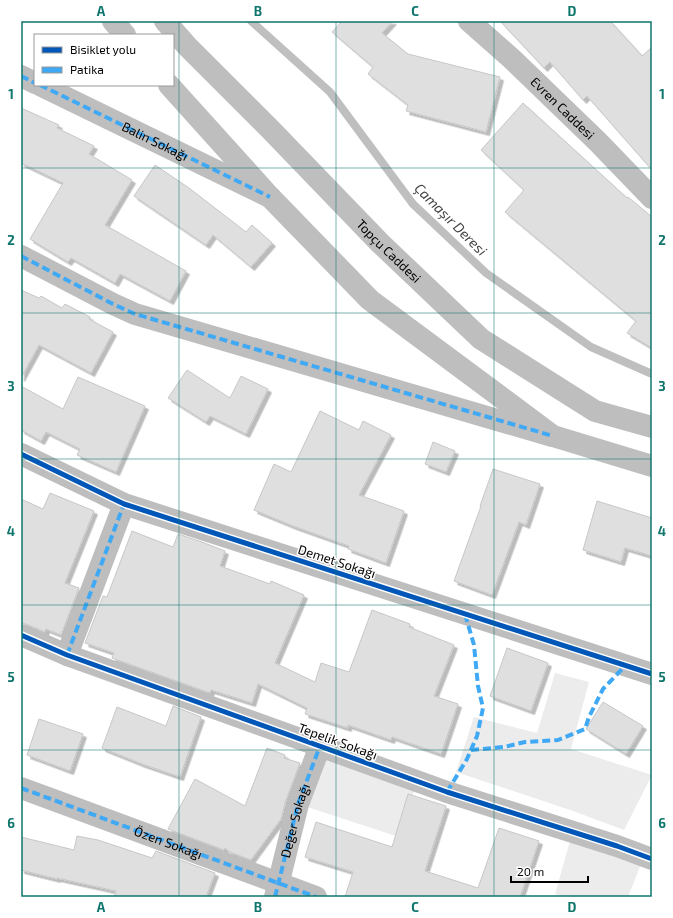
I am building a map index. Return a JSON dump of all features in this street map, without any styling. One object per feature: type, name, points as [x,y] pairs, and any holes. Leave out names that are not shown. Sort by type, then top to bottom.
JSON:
[{"type":"street","points":[[112,21],[124,34]]},
{"type":"street","name":"Topçu Caddesi","points":[[165,21],[187,46],[380,242],[481,338],[595,410],[652,427]]},
{"type":"street","name":"Evren Caddesi","points":[[470,21],[512,59],[598,142],[652,198]]},
{"type":"street","points":[[21,76],[34,82]]},
{"type":"street","name":"Balin Sokağı","points":[[42,86],[270,197]]},
{"type":"street","points":[[170,86],[270,197],[370,300],[553,436]]},
{"type":"street","points":[[21,256],[112,304],[135,314],[652,466]]},
{"type":"street","name":"Demet Sokağı","points":[[21,454],[124,504],[652,674]]},
{"type":"street","points":[[67,655],[124,504]]},
{"type":"street","name":"Tepelik Sokağı","points":[[21,635],[67,655],[447,792],[610,843],[652,859]]},
{"type":"street","name":"Değer Sokağı","points":[[276,890],[298,804],[320,746]]},
{"type":"street","name":"Özen Sokağı","points":[[21,788],[276,890],[316,897]]},
{"type":"shaded area","points":[[555,673],[589,682],[571,749],[652,775],[624,830],[573,811],[456,772],[474,717],[537,733]]},
{"type":"shaded area","points":[[320,746],[418,782],[396,836],[298,804]]},
{"type":"shaded area","points":[[570,841],[641,864],[628,897],[564,897],[555,894]]},
{"type":"building","points":[[342,21],[393,21],[382,33],[408,54],[500,77],[486,132],[406,111],[408,105],[368,74],[373,67],[332,32]]},
{"type":"building","points":[[500,21],[610,21],[642,56],[652,47],[652,170],[587,96],[583,100],[550,62],[544,68]]},
{"type":"building","points":[[523,103],[627,198],[628,197],[652,217],[652,348],[627,333],[636,321],[505,212],[524,190],[481,150]]},
{"type":"building","points":[[21,108],[59,125],[57,128],[94,146],[89,154],[132,180],[105,225],[186,271],[170,301],[120,274],[115,283],[71,258],[68,262],[30,239],[63,183],[21,163]]},
{"type":"building","points":[[155,165],[189,188],[246,232],[252,225],[272,243],[251,267],[213,235],[206,245],[134,196]]},
{"type":"building","points":[[21,290],[39,298],[41,296],[62,308],[65,304],[90,317],[89,319],[113,332],[91,373],[39,345],[21,378]]},
{"type":"building","points":[[187,370],[230,398],[241,376],[268,389],[246,434],[210,416],[206,422],[168,398]]},
{"type":"building","points":[[78,377],[145,406],[116,472],[77,455],[80,449],[46,432],[41,441],[21,430],[21,386],[63,409]]},
{"type":"building","points":[[320,411],[359,430],[363,421],[391,435],[359,495],[404,511],[386,563],[348,549],[349,546],[254,510],[274,464],[291,472]]},
{"type":"building","points":[[433,442],[455,451],[446,472],[425,464]]},
{"type":"building","points":[[493,469],[540,484],[526,525],[519,522],[492,595],[454,581]]},
{"type":"building","points":[[50,493],[94,511],[65,583],[79,588],[61,635],[46,629],[45,632],[21,623],[21,499],[43,509]]},
{"type":"building","points":[[597,501],[652,518],[652,556],[625,548],[621,562],[583,550]]},
{"type":"building","points":[[132,531],[173,547],[178,534],[202,542],[225,551],[220,566],[270,584],[271,581],[304,595],[275,663],[315,682],[321,663],[349,672],[372,610],[410,624],[409,627],[454,645],[434,696],[458,704],[441,754],[392,737],[391,740],[348,725],[348,728],[305,714],[307,708],[258,684],[252,703],[211,690],[210,693],[112,658],[114,653],[85,643],[103,596],[107,597]]},
{"type":"building","points":[[507,648],[548,663],[531,711],[490,696]]},
{"type":"building","points":[[603,702],[643,726],[626,754],[586,729]]},
{"type":"building","points":[[173,706],[201,717],[180,777],[102,748],[117,707],[166,726]]},
{"type":"building","points":[[39,719],[83,734],[70,771],[27,755]]},
{"type":"building","points":[[267,748],[285,755],[284,758],[300,763],[286,800],[281,819],[251,860],[230,852],[225,848],[224,850],[168,829],[195,779],[245,806]]},
{"type":"building","points":[[408,794],[446,806],[425,871],[478,888],[499,828],[539,841],[520,897],[345,897],[353,872],[305,857],[316,822],[392,847]]},
{"type":"building","points":[[77,836],[98,840],[152,858],[156,851],[215,873],[206,897],[114,897],[116,891],[21,870],[21,837],[74,850]]},
{"type":"waterway","name":"Çamaşır Deresi","points":[[251,21],[330,92],[413,204],[486,273],[591,347],[652,374]]},
{"type":"marked path","points":[[21,76],[34,82]]},
{"type":"marked path","points":[[42,86],[270,197]]},
{"type":"marked path","points":[[21,256],[135,314],[553,436]]},
{"type":"marked path","points":[[67,655],[124,504]]},
{"type":"marked path","points":[[447,792],[467,759],[477,736],[483,708],[478,686],[474,645],[465,614]]},
{"type":"marked path","points":[[471,750],[504,747],[525,742],[558,740],[585,729],[589,717],[603,689],[625,666]]},
{"type":"marked path","points":[[275,897],[298,804],[320,746]]},
{"type":"marked path","points":[[21,788],[316,897]]},
{"type":"cycle path","points":[[21,454],[124,504],[652,674]]},
{"type":"cycle path","points":[[21,635],[67,655],[447,792],[617,846],[652,859]]}]
